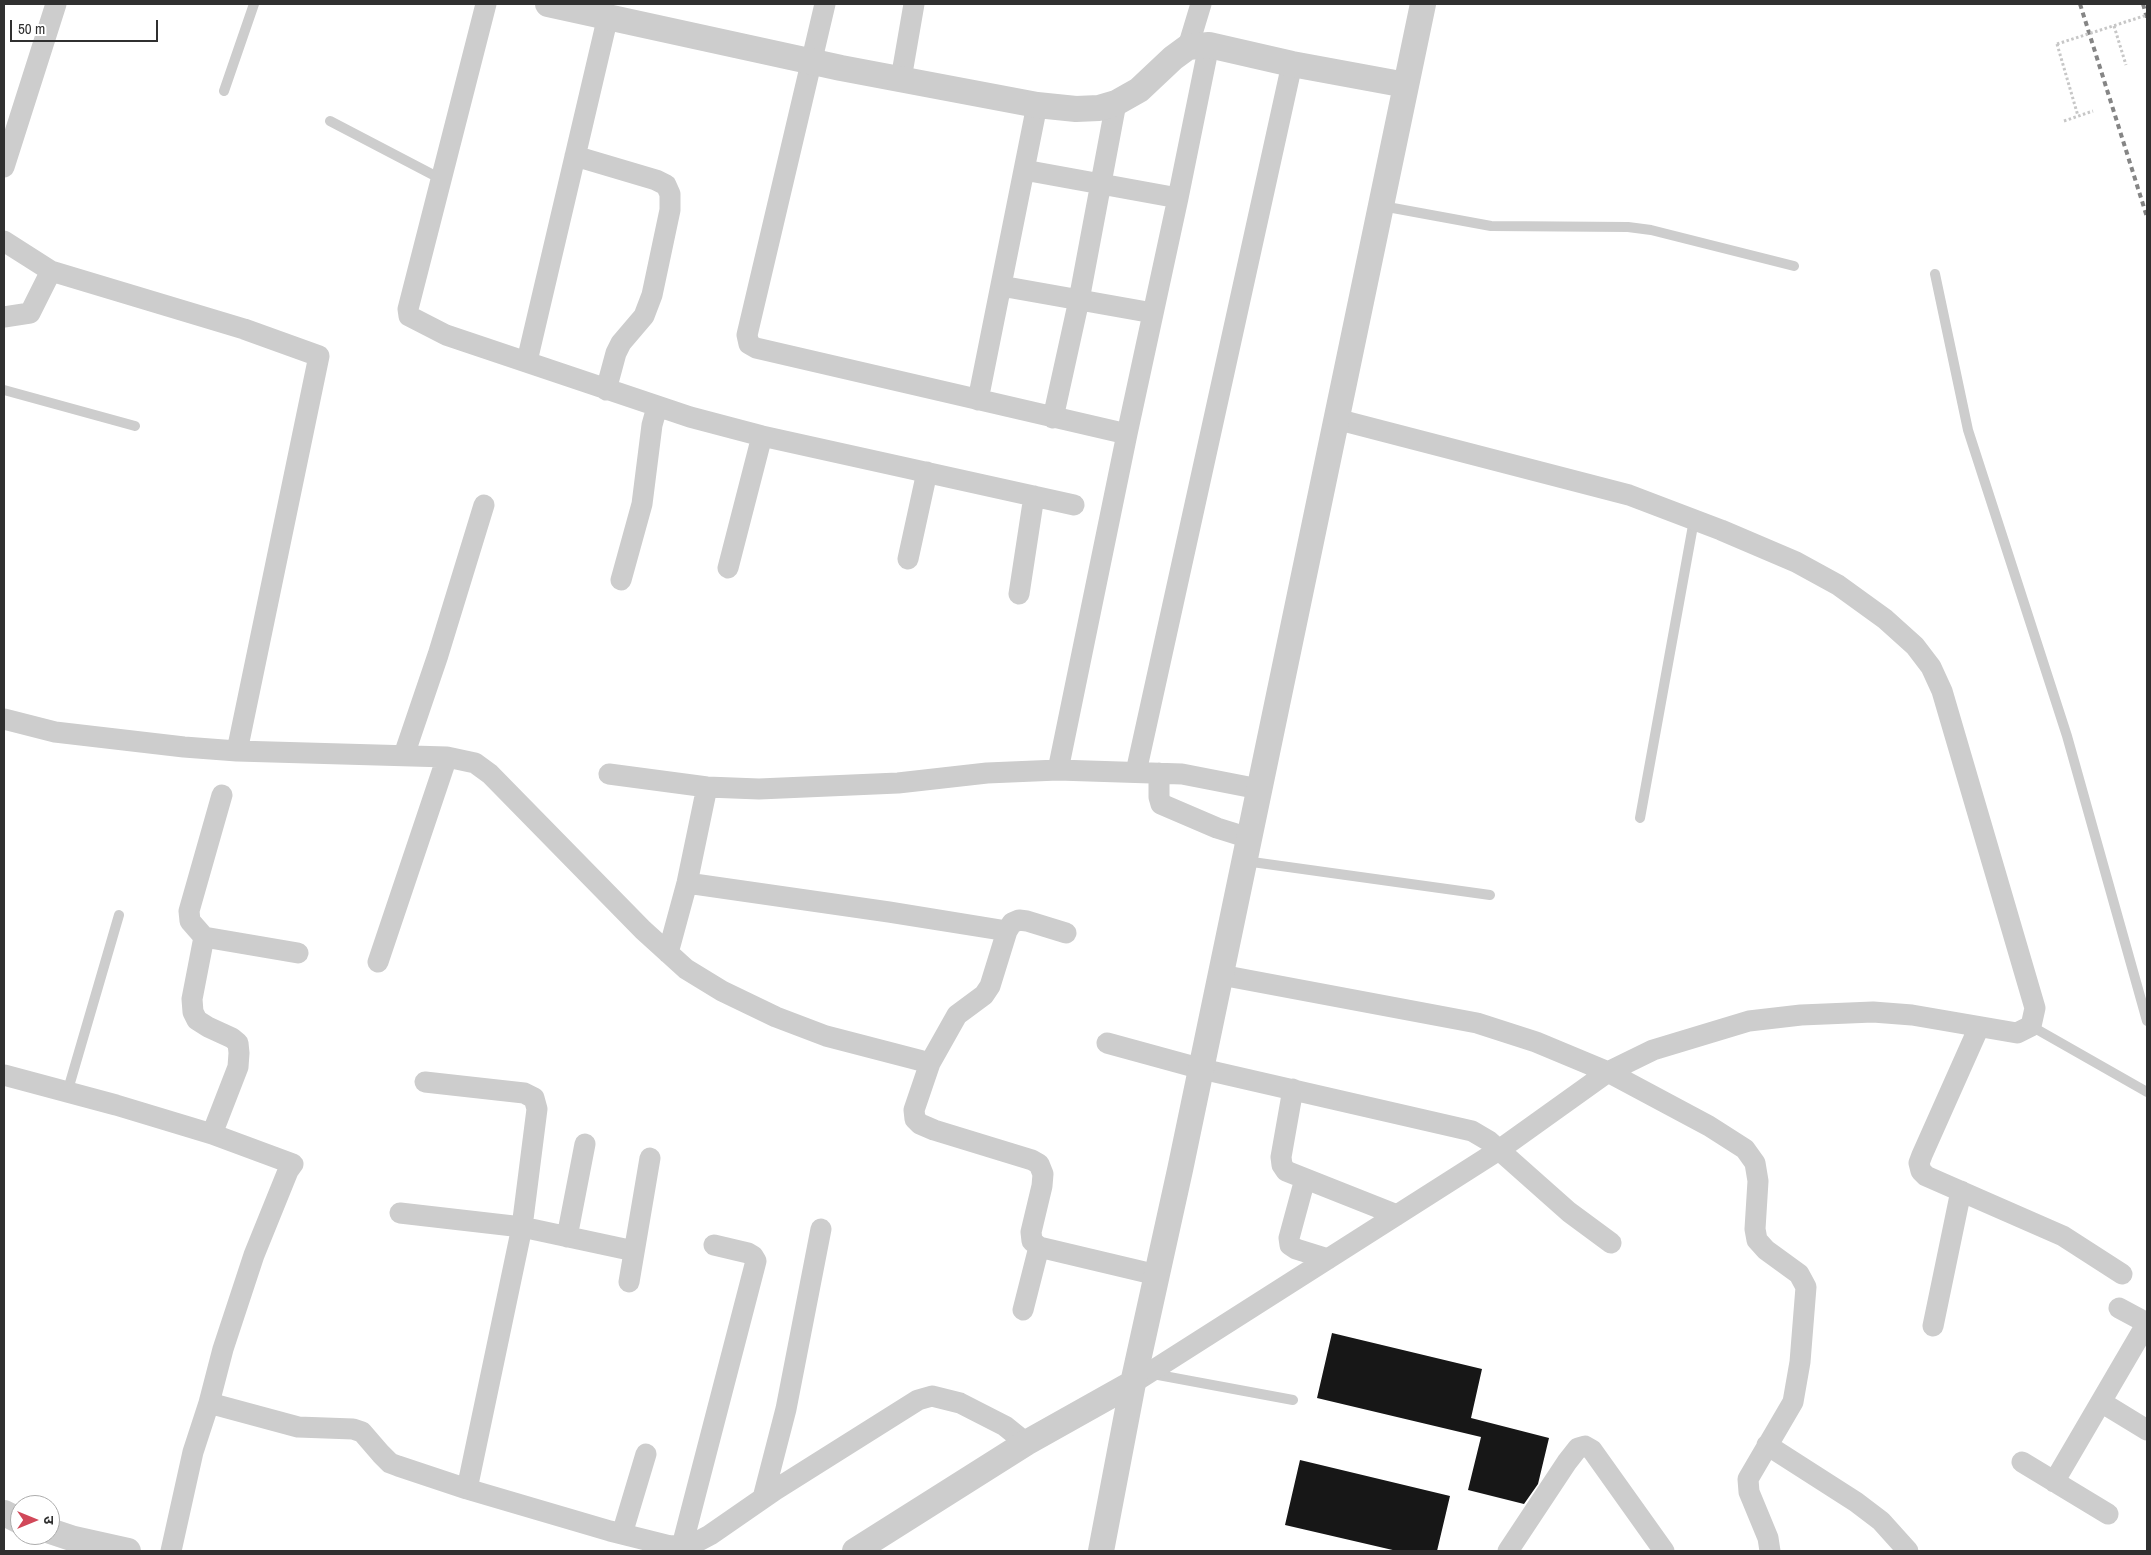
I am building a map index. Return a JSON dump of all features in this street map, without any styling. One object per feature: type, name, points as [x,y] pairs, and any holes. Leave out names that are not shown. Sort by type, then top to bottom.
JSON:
[{"type":"street","points":[[4,167],[56,4]]},
{"type":"street","points":[[486,4],[408,309],[408,316],[446,335],[527,361],[657,407],[762,436],[1074,505]]},
{"type":"street","points":[[548,4],[812,62],[1037,105],[1076,109],[1099,108],[1116,103],[1139,90],[1172,58],[1198,46],[1406,86]]},
{"type":"street","points":[[825,4],[747,335],[748,344],[756,348],[1127,434]]},
{"type":"street","points":[[901,79],[914,4]]},
{"type":"street","points":[[1058,770],[1178,198],[1198,46],[1201,4]]},
{"type":"street","points":[[1101,1551],[1141,1378],[1157,1275],[1202,1069],[1423,4]]},
{"type":"street","points":[[527,361],[608,16]]},
{"type":"street","points":[[1136,772],[1292,64]]},
{"type":"street","points":[[1053,418],[1079,300],[1116,103]]},
{"type":"street","points":[[978,400],[1037,105]]},
{"type":"street","points":[[575,156],[656,180],[666,185],[670,194],[670,210],[652,295],[644,316],[621,343],[616,353],[606,390]]},
{"type":"street","points":[[1024,170],[1178,198]]},
{"type":"street","points":[[4,241],[51,271],[244,329],[319,356],[237,751]]},
{"type":"street","points":[[4,317],[30,313],[51,271]]},
{"type":"street","points":[[1001,286],[1153,313]]},
{"type":"street","points":[[621,580],[642,504],[652,424],[657,407]]},
{"type":"street","points":[[855,1551],[1026,1442],[1141,1378],[1499,1150],[1608,1072],[1653,1050],[1749,1021],[1801,1014],[1873,1012],[1912,1015],[2017,1033],[2031,1026],[2035,1008],[1942,691],[1931,668],[1915,646],[1886,619],[1838,585],[1796,562],[1629,495],[1336,419]]},
{"type":"street","points":[[728,568],[762,436]]},
{"type":"street","points":[[908,559],[927,472]]},
{"type":"street","points":[[1018,594],[1034,496]]},
{"type":"street","points":[[404,755],[438,655],[484,505]]},
{"type":"street","points":[[4,719],[54,732],[237,751],[447,757],[475,763],[490,774],[643,930],[686,969],[722,991],[776,1017],[826,1036],[930,1063]]},
{"type":"street","points":[[378,962],[447,757]]},
{"type":"street","points":[[609,774],[708,787],[759,789],[872,785],[987,773],[1058,770],[1182,774],[1259,789]]},
{"type":"street","points":[[1159,773],[1159,797],[1162,804],[1217,828],[1247,850]]},
{"type":"street","points":[[668,952],[687,883],[708,787]]},
{"type":"street","points":[[222,795],[189,911],[190,921],[204,937],[298,953]]},
{"type":"street","points":[[687,883],[889,912],[1007,932]]},
{"type":"street","points":[[1066,933],[1018,920],[1012,923],[1007,932],[990,986],[984,995],[957,1015],[930,1063],[914,1110],[915,1119],[920,1124],[1032,1160],[1039,1164],[1043,1174],[1042,1186],[1031,1232],[1032,1241],[1039,1247],[1157,1275]]},
{"type":"street","points":[[204,937],[192,999],[193,1012],[197,1020],[238,1043],[240,1053],[238,1067],[212,1134]]},
{"type":"street","points":[[1221,975],[1477,1023],[1536,1042],[1608,1072],[1709,1126],[1745,1149],[1755,1163],[1758,1181],[1755,1229],[1758,1240],[1766,1250],[1799,1274],[1806,1287],[1798,1385],[1793,1402],[1748,1479],[1749,1492],[1768,1538],[1770,1551]]},
{"type":"street","points":[[1979,1027],[1919,1163],[1921,1171],[1926,1176],[2063,1236],[2122,1274]]},
{"type":"street","points":[[1107,1043],[1202,1069],[1472,1131],[1489,1141],[1569,1212],[1611,1243]]},
{"type":"street","points":[[4,1075],[212,1134],[293,1164],[288,1171],[254,1255],[223,1349],[209,1403],[193,1452],[171,1551]]},
{"type":"street","points":[[425,1082],[506,1089],[524,1093],[534,1098],[537,1109],[522,1227],[467,1489]]},
{"type":"street","points":[[1293,1089],[1281,1157],[1282,1165],[1286,1171],[1397,1215]]},
{"type":"street","points":[[567,1237],[585,1144]]},
{"type":"street","points":[[629,1282],[650,1158]]},
{"type":"street","points":[[1305,1179],[1289,1238],[1290,1246],[1328,1259]]},
{"type":"street","points":[[1933,1326],[1961,1191]]},
{"type":"street","points":[[400,1213],[522,1227],[634,1251]]},
{"type":"street","points":[[764,1498],[786,1409],[821,1229]]},
{"type":"street","points":[[688,1547],[756,1261],[748,1253],[714,1245]]},
{"type":"street","points":[[1023,1310],[1039,1247]]},
{"type":"street","points":[[2054,1482],[2147,1323],[2119,1308]]},
{"type":"street","points":[[209,1403],[298,1427],[353,1429],[362,1432],[390,1463],[467,1489],[622,1534],[670,1546],[688,1547],[710,1535],[764,1498],[918,1400],[932,1396],[960,1403],[1005,1426],[1026,1442]]},
{"type":"street","points":[[2101,1402],[2147,1430]]},
{"type":"street","points":[[1767,1445],[1856,1502],[1881,1522],[1908,1551]]},
{"type":"street","points":[[1508,1551],[1567,1462],[1578,1448],[1585,1446],[1592,1450],[1664,1551]]},
{"type":"street","points":[[622,1534],[646,1454]]},
{"type":"street","points":[[2022,1462],[2108,1514]]},
{"type":"street","points":[[60,1534],[128,1551]]},
{"type":"lane","points":[[224,91],[254,4]]},
{"type":"lane","points":[[330,121],[441,179]]},
{"type":"lane","points":[[1382,206],[1491,226],[1628,227],[1651,230],[1794,266]]},
{"type":"lane","points":[[1935,274],[1968,430],[2066,736],[2147,1021]]},
{"type":"lane","points":[[4,390],[135,426]]},
{"type":"lane","points":[[1640,818],[1694,520]]},
{"type":"lane","points":[[1247,850],[1490,895]]},
{"type":"lane","points":[[67,1093],[119,915]]},
{"type":"lane","points":[[2031,1026],[2147,1092]]},
{"type":"lane","points":[[1141,1378],[1293,1400]]},
{"type":"path","points":[[2078,116],[2057,44],[2147,15]]},
{"type":"path","points":[[2114,26],[2126,65]]},
{"type":"path","points":[[2064,121],[2093,111]]},
{"type":"building","points":[[1332,1333],[1482,1369],[1471,1418],[1549,1438],[1538,1484],[1524,1504],[1468,1490],[1481,1437],[1317,1398]]},
{"type":"building","points":[[1300,1460],[1450,1496],[1437,1551],[1397,1551],[1285,1525]]},
{"type":"railway","points":[[2080,4],[2147,217]]},
{"type":"railway","points":[[2143,4],[2147,18]]}]
